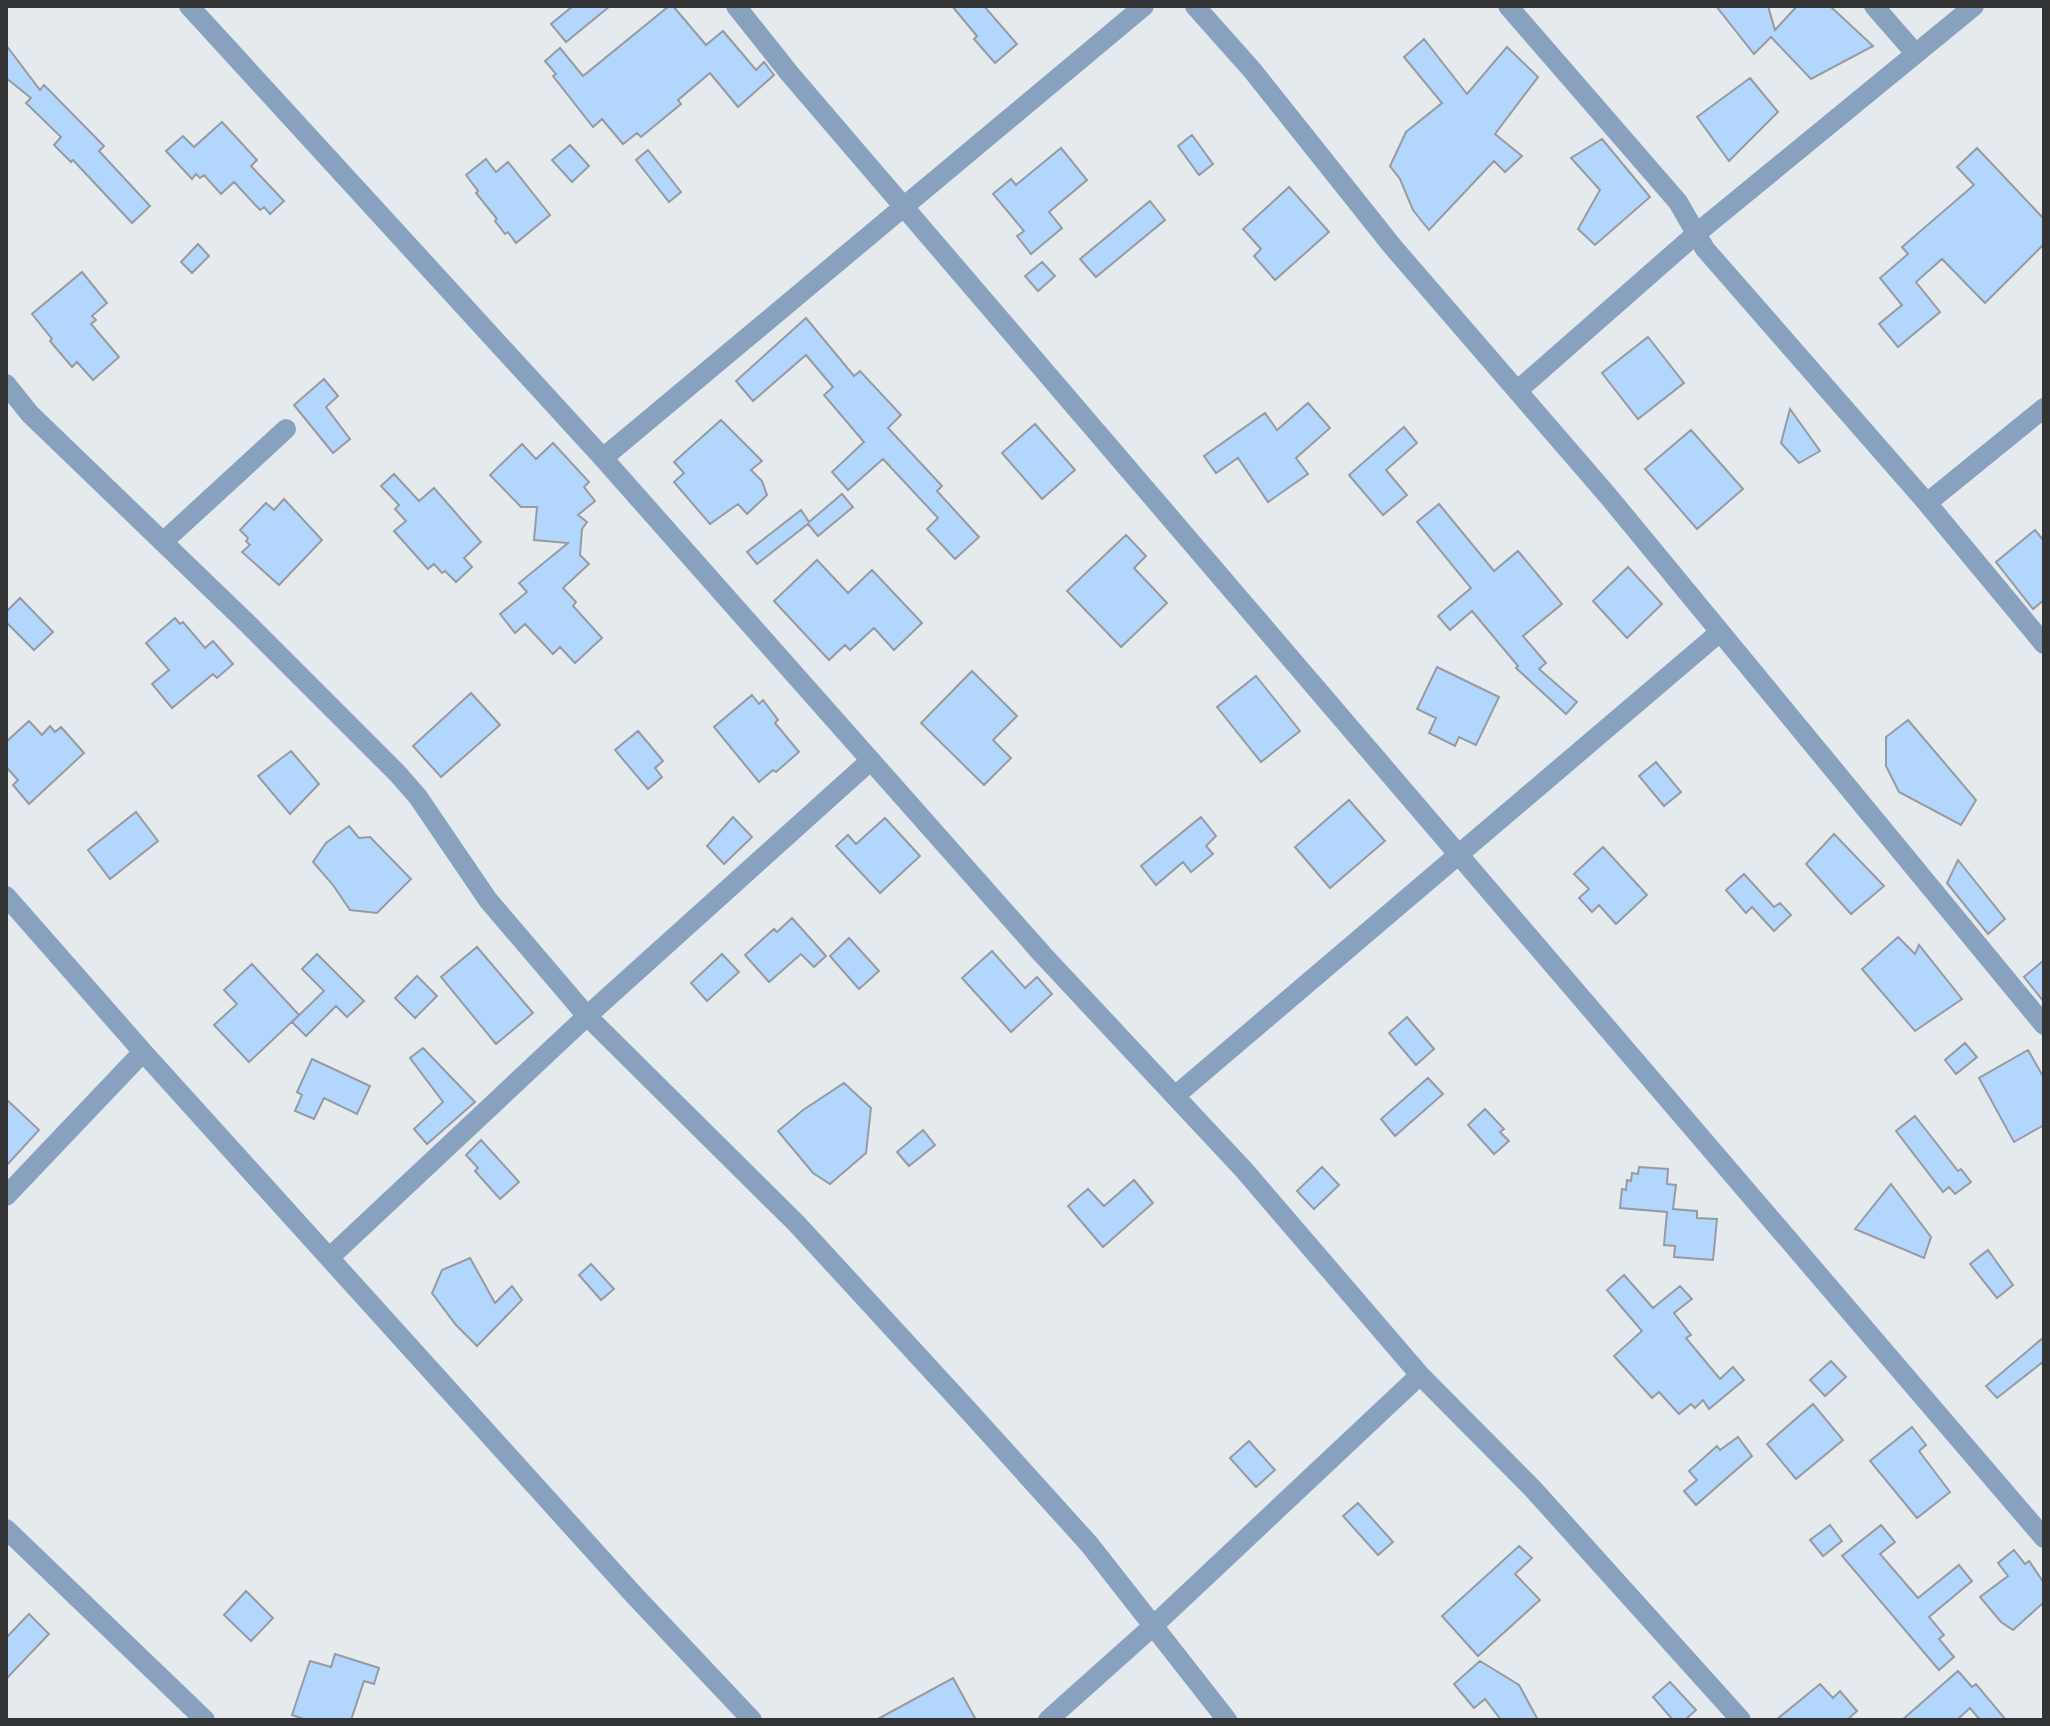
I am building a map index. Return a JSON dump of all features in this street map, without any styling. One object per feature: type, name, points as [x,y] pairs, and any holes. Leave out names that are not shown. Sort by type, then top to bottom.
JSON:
[{"type":"street","points":[[189,6],[603,458],[1043,955],[1244,1170],[1420,1375],[1533,1489],[1741,1720]]},
{"type":"street","points":[[736,6],[903,207],[2044,1538]]},
{"type":"street","points":[[603,458],[1144,6]]},
{"type":"street","points":[[1195,6],[1252,70],[1393,247],[1609,497],[2044,1025]]},
{"type":"street","points":[[1508,6],[1678,202],[1705,249],[1927,503],[2044,644]]},
{"type":"street","points":[[1874,6],[1915,53]]},
{"type":"street","points":[[1517,391],[1697,233],[1974,6]]},
{"type":"street","points":[[6,384],[30,414],[398,774],[418,797],[488,900],[587,1016],[807,1234],[1089,1544],[1227,1720]]},
{"type":"street","points":[[1927,503],[2044,408]]},
{"type":"street","points":[[163,542],[286,429]]},
{"type":"street","points":[[1175,1096],[1720,632]]},
{"type":"street","points":[[330,1257],[587,1016],[870,761]]},
{"type":"street","points":[[6,896],[634,1595],[752,1720]]},
{"type":"street","points":[[6,1196],[143,1052]]},
{"type":"street","points":[[1048,1720],[1152,1627],[1420,1375]]},
{"type":"street","points":[[6,1529],[205,1720]]},
{"type":"building","points":[[573,6],[610,6],[566,42],[551,24]]},
{"type":"building","points":[[669,6],[673,6],[706,45],[723,31],[756,70],[764,62],[774,75],[738,107],[710,73],[678,100],[681,104],[641,137],[637,133],[623,144],[602,119],[593,127],[545,61],[560,48],[583,76]]},
{"type":"building","points":[[952,6],[984,6],[1017,44],[995,63]]},
{"type":"building","points":[[1716,6],[1768,6],[1775,30],[1797,6],[1830,6],[1873,46],[1811,79],[1771,37],[1754,54]]},
{"type":"building","points":[[1424,39],[1467,94],[1507,47],[1538,77],[1495,134],[1522,156],[1505,172],[1494,161],[1429,230],[1413,210],[1400,179],[1390,166],[1406,132],[1442,103],[1404,57]]},
{"type":"building","points":[[6,45],[40,90],[44,85],[104,146],[99,151],[150,206],[132,223],[73,160],[71,162],[54,145],[61,137],[26,103],[31,98],[6,78]]},
{"type":"building","points":[[1750,78],[1778,112],[1729,161],[1697,117]]},
{"type":"building","points":[[222,122],[257,160],[251,166],[284,201],[270,214],[264,207],[260,210],[234,182],[221,194],[204,175],[200,178],[196,174],[192,179],[166,151],[183,136],[194,147]]},
{"type":"building","points":[[1192,135],[1213,164],[1199,175],[1178,146]]},
{"type":"building","points":[[1602,139],[1650,197],[1595,245],[1578,229],[1600,190],[1571,158]]},
{"type":"building","points":[[570,145],[589,166],[572,182],[552,160]]},
{"type":"building","points":[[1061,148],[1087,180],[1049,212],[1062,228],[1031,254],[1017,236],[1024,231],[993,194],[1011,179],[1016,185]]},
{"type":"building","points":[[1977,148],[2044,219],[2044,244],[1985,303],[1942,259],[1916,282],[1940,312],[1898,347],[1879,324],[1902,305],[1880,278],[1908,254],[1902,247],[1974,185],[1957,167]]},
{"type":"building","points":[[648,150],[681,192],[669,202],[636,160]]},
{"type":"building","points":[[486,159],[496,172],[508,162],[550,215],[516,243],[495,221],[497,219],[466,175]]},
{"type":"building","points":[[1289,187],[1329,232],[1275,280],[1254,256],[1261,249],[1243,229]]},
{"type":"building","points":[[1150,201],[1165,220],[1096,277],[1080,259]]},
{"type":"building","points":[[198,244],[209,256],[192,273],[181,262]]},
{"type":"building","points":[[1042,262],[1055,276],[1038,291],[1025,276]]},
{"type":"building","points":[[82,272],[107,303],[92,316],[96,320],[91,324],[119,357],[93,380],[77,362],[72,367],[32,314]]},
{"type":"building","points":[[806,318],[854,376],[860,371],[901,415],[888,428],[942,486],[937,491],[979,537],[955,559],[927,529],[938,518],[883,459],[848,490],[832,472],[864,442],[824,395],[833,387],[806,355],[753,401],[736,381]]},
{"type":"building","points":[[1648,337],[1684,383],[1638,419],[1602,373]]},
{"type":"building","points":[[324,379],[338,396],[326,407],[350,439],[333,453],[294,405]]},
{"type":"building","points":[[1308,403],[1330,428],[1296,458],[1308,474],[1268,502],[1238,458],[1216,473],[1204,456],[1265,413],[1277,430]]},
{"type":"building","points":[[1790,409],[1820,451],[1799,463],[1781,443]]},
{"type":"building","points":[[721,420],[762,461],[751,470],[762,481],[767,495],[747,514],[738,504],[710,524],[674,482],[684,473],[674,462]]},
{"type":"building","points":[[1035,424],[1075,470],[1042,499],[1002,453]]},
{"type":"building","points":[[1404,427],[1417,443],[1386,470],[1407,495],[1383,515],[1349,475]]},
{"type":"building","points":[[1691,430],[1743,489],[1697,529],[1645,469]]},
{"type":"building","points":[[553,443],[589,482],[584,487],[595,501],[578,515],[587,522],[582,529],[580,555],[589,564],[563,588],[576,602],[573,606],[602,638],[575,663],[560,647],[553,654],[525,624],[515,633],[500,614],[527,592],[519,583],[568,543],[534,540],[537,507],[521,507],[490,475],[522,444],[536,459]]},
{"type":"building","points":[[394,474],[419,501],[434,488],[481,542],[464,558],[472,567],[456,582],[434,564],[428,569],[394,531],[406,521],[395,509],[399,505],[381,486]]},
{"type":"building","points":[[842,494],[853,507],[818,536],[808,524],[757,564],[747,552],[801,510],[809,522]]},
{"type":"building","points":[[284,499],[322,540],[279,585],[242,552],[250,545],[240,530],[266,503],[274,510]]},
{"type":"building","points":[[1439,504],[1494,571],[1518,551],[1562,604],[1523,636],[1546,663],[1539,669],[1577,702],[1566,714],[1516,668],[1518,666],[1472,611],[1450,630],[1438,616],[1471,588],[1417,522]]},
{"type":"building","points":[[2035,530],[2044,541],[2044,600],[2033,609],[1996,562]]},
{"type":"building","points":[[1126,535],[1146,556],[1134,568],[1167,603],[1121,647],[1067,591]]},
{"type":"building","points":[[817,560],[848,593],[872,570],[922,623],[894,650],[874,628],[850,650],[845,645],[829,660],[774,601]]},
{"type":"building","points":[[1628,567],[1662,604],[1627,638],[1593,601]]},
{"type":"building","points":[[20,598],[53,632],[34,650],[6,622],[6,612]]},
{"type":"building","points":[[175,618],[180,624],[183,622],[205,648],[213,641],[233,664],[217,678],[213,674],[172,708],[152,684],[169,670],[146,643]]},
{"type":"building","points":[[1437,667],[1499,697],[1476,745],[1459,737],[1455,746],[1429,733],[1436,718],[1417,709]]},
{"type":"building","points":[[972,671],[1017,716],[993,740],[1011,758],[984,785],[921,723]]},
{"type":"building","points":[[1256,676],[1300,731],[1261,762],[1217,707]]},
{"type":"building","points":[[471,693],[500,725],[441,777],[413,746]]},
{"type":"building","points":[[752,695],[759,704],[763,700],[778,720],[775,723],[799,752],[759,782],[714,727]]},
{"type":"building","points":[[1908,720],[1976,800],[1961,825],[1899,792],[1886,766],[1886,737]]},
{"type":"building","points":[[29,721],[42,735],[50,726],[55,732],[61,727],[84,753],[29,804],[13,785],[18,780],[6,767],[6,742]]},
{"type":"building","points":[[638,731],[663,761],[655,768],[662,777],[648,789],[615,750]]},
{"type":"building","points":[[291,751],[319,784],[290,814],[258,776]]},
{"type":"building","points":[[1656,762],[1681,792],[1664,806],[1639,776]]},
{"type":"building","points":[[1349,800],[1385,841],[1330,888],[1295,847]]},
{"type":"building","points":[[136,812],[158,841],[110,879],[88,850]]},
{"type":"building","points":[[733,817],[752,837],[724,864],[707,846]]},
{"type":"building","points":[[1201,817],[1216,836],[1206,846],[1213,854],[1191,872],[1183,862],[1156,885],[1141,866]]},
{"type":"building","points":[[885,818],[920,856],[880,893],[836,846],[848,835],[856,844]]},
{"type":"building","points":[[349,826],[359,838],[370,837],[411,879],[377,913],[350,910],[313,862],[326,843]]},
{"type":"building","points":[[1834,834],[1884,886],[1851,914],[1806,864]]},
{"type":"building","points":[[1603,847],[1647,895],[1616,924],[1599,905],[1592,912],[1579,898],[1589,889],[1574,874]]},
{"type":"building","points":[[1958,860],[2005,919],[1988,934],[1947,883]]},
{"type":"building","points":[[1744,874],[1774,907],[1780,903],[1791,915],[1774,931],[1752,907],[1746,913],[1726,890]]},
{"type":"building","points":[[792,918],[826,956],[814,967],[801,954],[769,982],[745,955],[774,929],[777,932]]},
{"type":"building","points":[[1898,937],[1915,954],[1919,945],[1962,999],[1915,1031],[1862,969]]},
{"type":"building","points":[[849,938],[879,971],[859,989],[830,956]]},
{"type":"building","points":[[477,947],[533,1013],[496,1044],[441,977]]},
{"type":"building","points":[[992,951],[1025,988],[1037,977],[1052,994],[1011,1032],[962,978]]},
{"type":"building","points":[[317,954],[364,1001],[347,1017],[336,1006],[306,1036],[292,1022],[324,991],[302,969]]},
{"type":"building","points":[[722,954],[739,972],[707,1001],[691,983]]},
{"type":"building","points":[[2044,960],[2044,1002],[2024,977]]},
{"type":"building","points":[[252,964],[299,1015],[249,1062],[214,1025],[237,1004],[224,990]]},
{"type":"building","points":[[417,976],[437,996],[415,1018],[395,998]]},
{"type":"building","points":[[1407,1017],[1434,1049],[1416,1065],[1389,1033]]},
{"type":"building","points":[[1965,1043],[1977,1057],[1956,1074],[1945,1060]]},
{"type":"building","points":[[423,1048],[475,1102],[427,1144],[414,1129],[443,1102],[410,1058]]},
{"type":"building","points":[[2028,1050],[2044,1078],[2044,1125],[2014,1142],[1979,1078]]},
{"type":"building","points":[[312,1059],[370,1086],[357,1114],[324,1098],[314,1119],[295,1111],[302,1095],[297,1092]]},
{"type":"building","points":[[1428,1078],[1443,1094],[1395,1136],[1381,1119]]},
{"type":"building","points":[[844,1083],[871,1108],[866,1153],[830,1184],[813,1173],[778,1131]]},
{"type":"building","points":[[6,1099],[39,1130],[6,1166]]},
{"type":"building","points":[[1485,1109],[1504,1129],[1500,1132],[1509,1141],[1494,1154],[1468,1125]]},
{"type":"building","points":[[1915,1116],[1958,1171],[1961,1169],[1971,1182],[1955,1194],[1949,1187],[1943,1192],[1896,1131]]},
{"type":"building","points":[[923,1130],[935,1145],[909,1166],[897,1152]]},
{"type":"building","points":[[481,1140],[519,1182],[500,1199],[475,1171],[478,1168],[466,1155]]},
{"type":"building","points":[[1322,1167],[1339,1185],[1314,1209],[1297,1191]]},
{"type":"building","points":[[1639,1167],[1668,1169],[1667,1184],[1676,1185],[1673,1209],[1697,1211],[1697,1218],[1717,1219],[1713,1260],[1674,1257],[1675,1246],[1664,1245],[1667,1212],[1620,1208],[1622,1189],[1626,1190],[1627,1180],[1631,1181],[1632,1173],[1638,1174]]},
{"type":"building","points":[[1134,1180],[1153,1203],[1103,1247],[1068,1206],[1088,1189],[1104,1206]]},
{"type":"building","points":[[1891,1184],[1931,1237],[1924,1258],[1855,1229]]},
{"type":"building","points":[[1988,1250],[2013,1285],[1997,1298],[1970,1264]]},
{"type":"building","points":[[470,1258],[495,1303],[512,1286],[522,1300],[477,1346],[456,1325],[432,1293],[442,1270]]},
{"type":"building","points":[[591,1264],[614,1289],[601,1300],[579,1275]]},
{"type":"building","points":[[1624,1275],[1653,1308],[1680,1286],[1692,1299],[1674,1313],[1691,1335],[1686,1338],[1720,1379],[1733,1367],[1744,1380],[1709,1409],[1703,1400],[1695,1408],[1691,1404],[1679,1414],[1659,1392],[1652,1398],[1614,1356],[1642,1331],[1607,1290]]},
{"type":"building","points":[[2044,1337],[2044,1361],[1997,1398],[1986,1386]]},
{"type":"building","points":[[1831,1361],[1846,1377],[1825,1396],[1810,1380]]},
{"type":"building","points":[[1813,1404],[1843,1440],[1796,1479],[1767,1444]]},
{"type":"building","points":[[1912,1427],[1926,1445],[1919,1451],[1950,1492],[1917,1518],[1870,1461]]},
{"type":"building","points":[[1738,1437],[1752,1456],[1696,1505],[1684,1491],[1697,1480],[1689,1471],[1717,1446],[1720,1450]]},
{"type":"building","points":[[1249,1441],[1275,1470],[1256,1487],[1230,1458]]},
{"type":"building","points":[[1358,1503],[1393,1542],[1378,1555],[1343,1516]]},
{"type":"building","points":[[1830,1525],[1842,1541],[1823,1556],[1810,1540]]},
{"type":"building","points":[[1881,1525],[1895,1542],[1880,1554],[1918,1598],[1959,1565],[1972,1581],[1929,1617],[1944,1635],[1939,1639],[1954,1657],[1939,1670],[1842,1556]]},
{"type":"building","points":[[1519,1546],[1532,1558],[1515,1574],[1540,1600],[1478,1656],[1442,1616]]},
{"type":"building","points":[[2014,1550],[2025,1564],[2029,1561],[2044,1583],[2044,1602],[2013,1630],[2001,1622],[1980,1597],[2008,1576],[1998,1563]]},
{"type":"building","points":[[246,1591],[273,1618],[251,1641],[224,1615]]},
{"type":"building","points":[[29,1614],[49,1634],[6,1679],[6,1638]]},
{"type":"building","points":[[335,1654],[379,1668],[374,1684],[364,1681],[351,1720],[307,1720],[292,1715],[310,1661],[331,1667]]},
{"type":"building","points":[[1480,1661],[1519,1685],[1538,1720],[1501,1720],[1485,1699],[1474,1708],[1454,1684]]},
{"type":"building","points":[[1958,1671],[1972,1687],[1976,1684],[2006,1720],[1980,1720],[1970,1708],[1957,1720],[1902,1720]]},
{"type":"building","points":[[953,1678],[976,1720],[876,1720]]},
{"type":"building","points":[[1670,1682],[1696,1710],[1685,1720],[1673,1720],[1653,1697]]},
{"type":"building","points":[[1820,1684],[1833,1698],[1840,1691],[1857,1711],[1847,1720],[1776,1720]]}]
